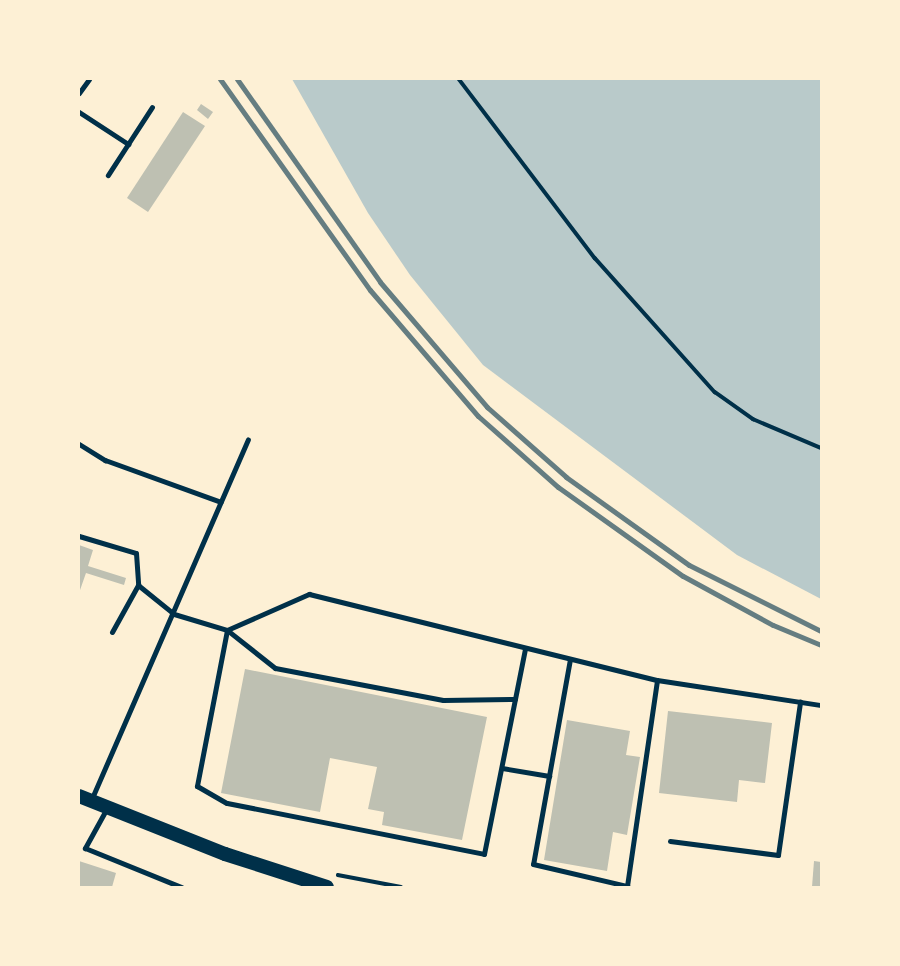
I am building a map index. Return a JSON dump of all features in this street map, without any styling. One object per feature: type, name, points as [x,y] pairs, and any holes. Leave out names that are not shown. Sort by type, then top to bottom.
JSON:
[{"type":"main road","points":[[85,799],[225,854],[327,887]]},
{"type":"lane","points":[[79,93],[89,79]]},
{"type":"lane","points":[[108,175],[152,107]]},
{"type":"lane","points":[[79,112],[128,145]]},
{"type":"lane","points":[[85,799],[174,614],[248,440]]},
{"type":"lane","points":[[79,444],[104,460],[221,502]]},
{"type":"lane","points":[[79,536],[136,553],[138,585],[112,632]]},
{"type":"lane","points":[[138,585],[174,614],[227,630],[275,668],[443,700],[515,699]]},
{"type":"lane","points":[[227,630],[309,594],[657,680],[821,705]]},
{"type":"lane","points":[[227,630],[197,786],[227,803],[484,854],[525,649]]},
{"type":"lane","points":[[570,659],[533,864],[627,887],[657,680]]},
{"type":"lane","points":[[670,841],[778,855],[800,702]]},
{"type":"lane","points":[[502,768],[549,776]]},
{"type":"lane","points":[[107,808],[82,847],[181,887]]},
{"type":"path","points":[[459,79],[595,258],[715,392],[753,419],[821,448]]},
{"type":"shaded area","points":[[292,79],[821,79],[821,599],[737,555],[483,365],[410,275],[368,213]]},
{"type":"building","points":[[201,104],[213,112],[208,119],[197,110]]},
{"type":"building","points":[[183,112],[205,126],[148,212],[127,198]]},
{"type":"building","points":[[79,545],[93,550],[88,566],[126,578],[124,585],[86,573],[79,593]]},
{"type":"building","points":[[245,669],[487,717],[462,840],[382,825],[384,812],[368,809],[377,767],[330,758],[320,812],[221,793]]},
{"type":"building","points":[[668,711],[772,723],[765,783],[739,780],[737,802],[659,793]]},
{"type":"building","points":[[567,720],[630,731],[626,755],[640,757],[627,835],[613,832],[607,871],[544,860]]},
{"type":"building","points":[[79,861],[116,873],[112,887],[79,887]]},
{"type":"building","points":[[814,861],[821,862],[821,887],[812,887]]},
{"type":"railway","points":[[220,79],[370,290],[478,416],[558,487],[683,576],[773,625],[821,645]]},
{"type":"railway","points":[[237,79],[380,282],[487,407],[566,477],[689,565],[821,631]]}]
